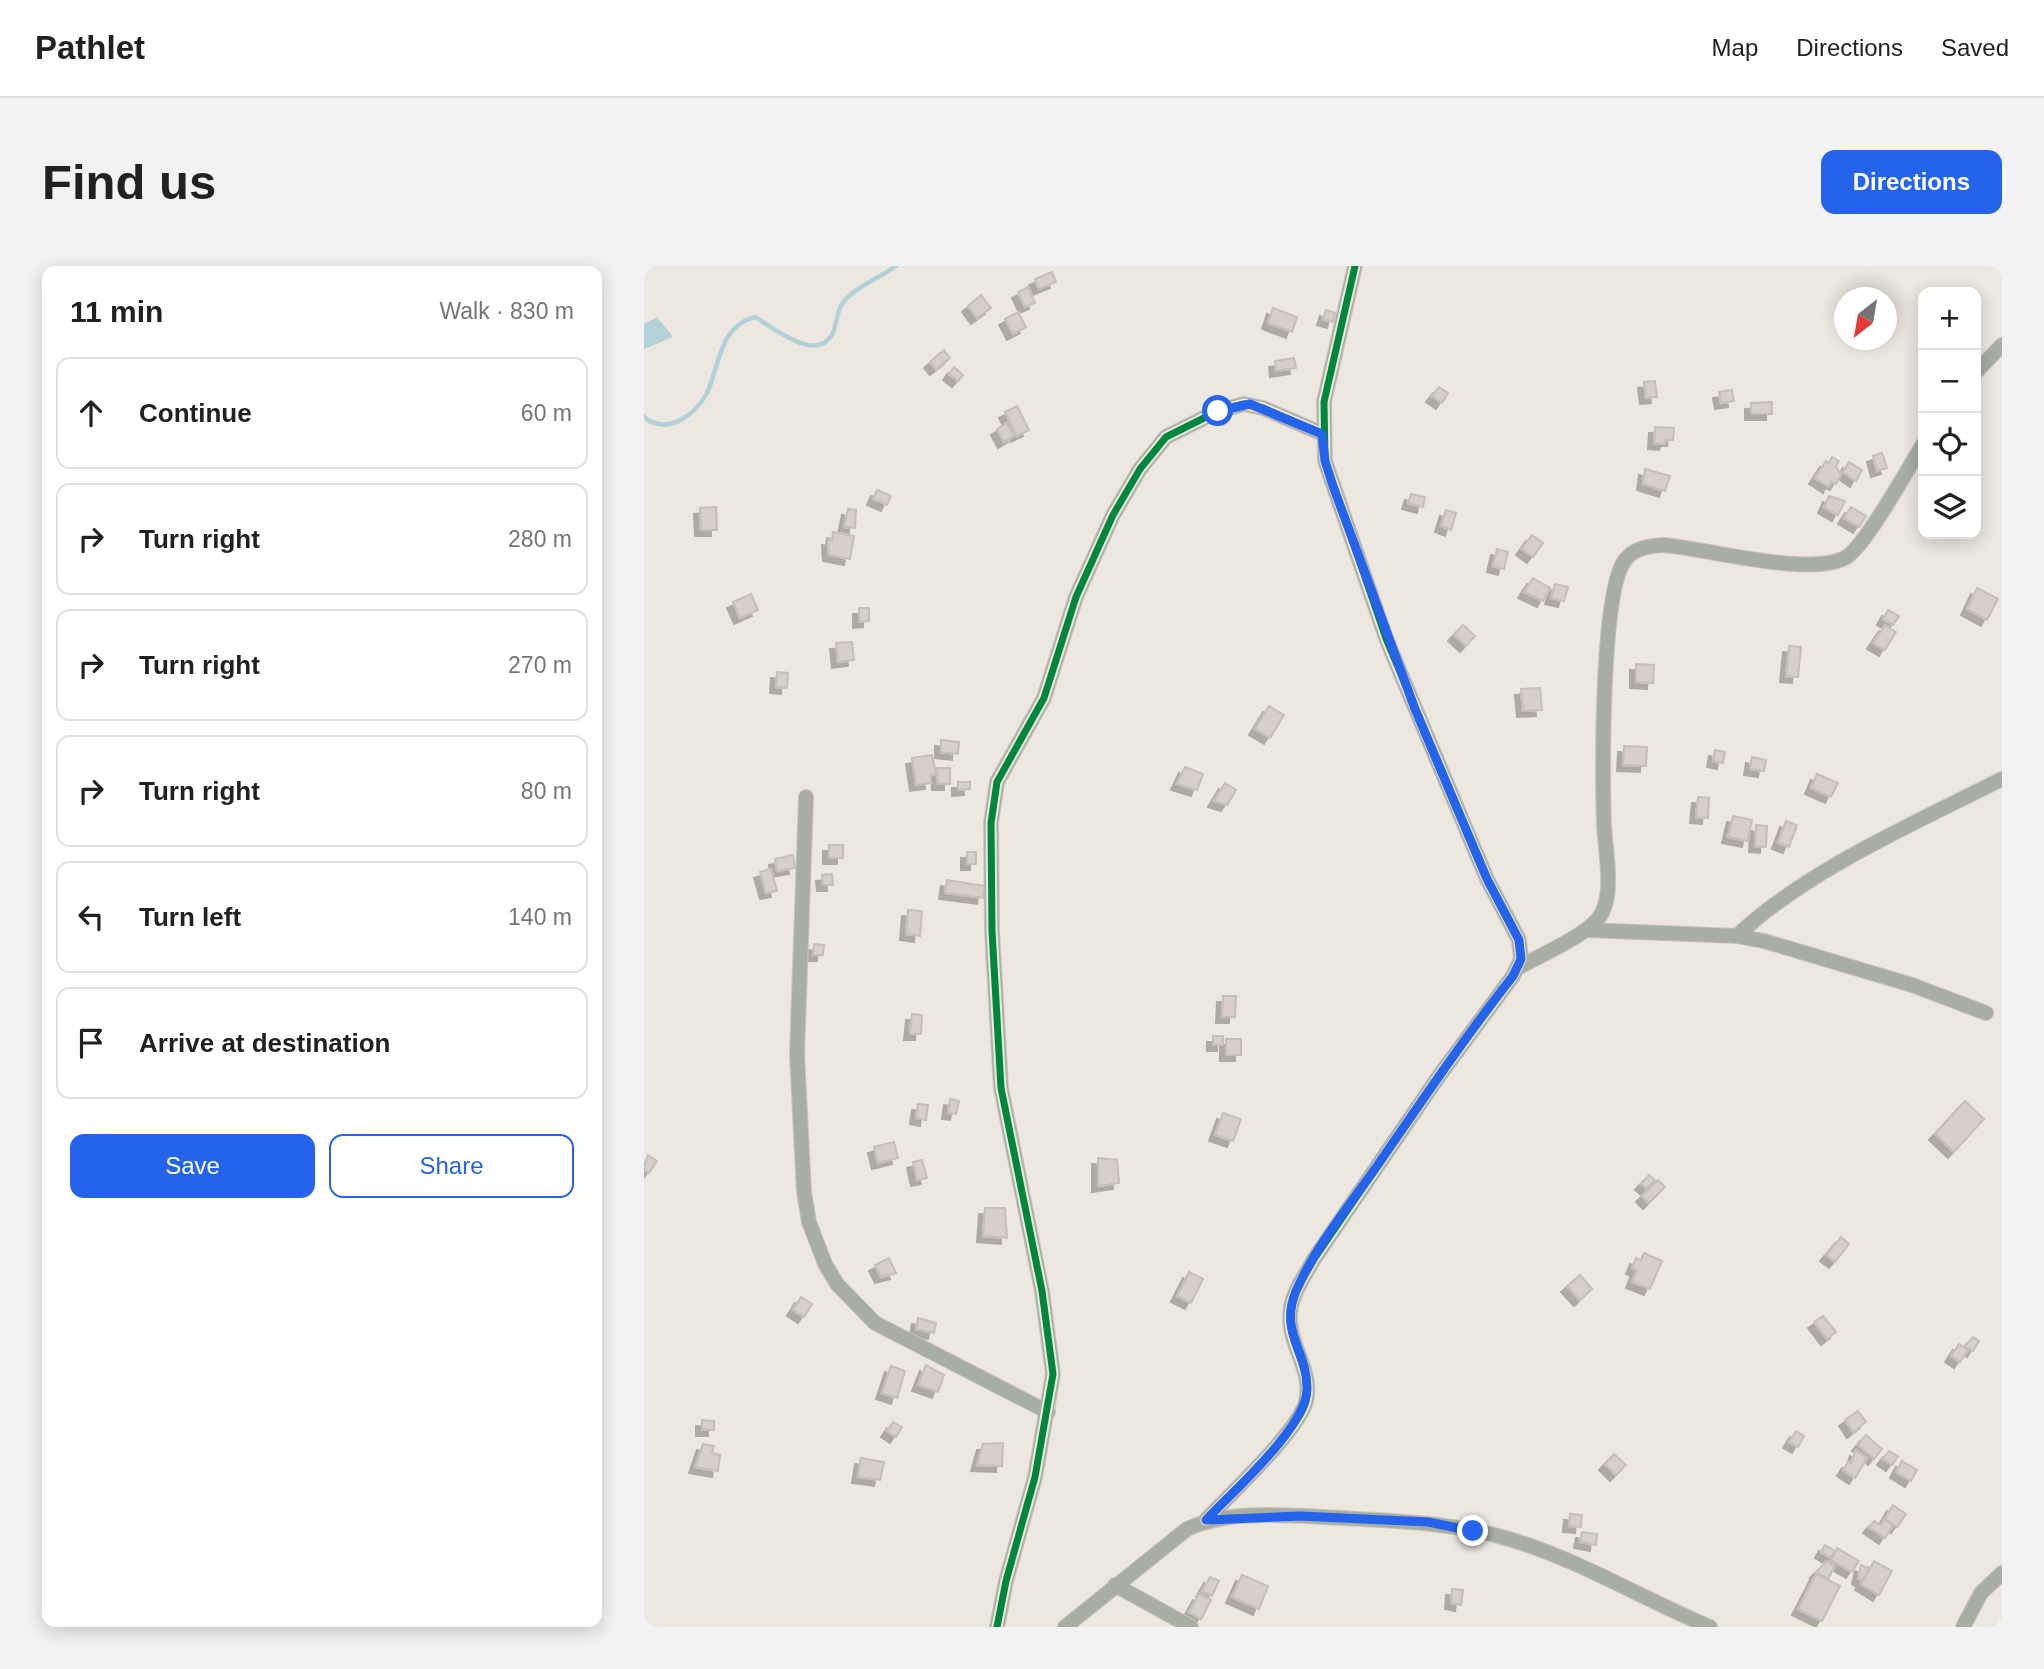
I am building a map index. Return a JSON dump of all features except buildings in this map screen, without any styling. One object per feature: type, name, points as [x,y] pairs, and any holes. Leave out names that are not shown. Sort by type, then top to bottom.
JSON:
[{"type":"street","points":[[1065,1627],[1187,1529],[1206,1520],[1273,1448],[1303,1409],[1308,1389],[1290,1320],[1295,1294],[1314,1259],[1518,968],[1521,950],[1519,940],[1464,824],[1365,579],[1325,461],[1322,434],[1324,402],[1355,266]]},
{"type":"street","points":[[1981,367],[2002,345]]},
{"type":"street","points":[[997,1627],[1006,1581],[1033,1488],[1054,1374],[1052,1351],[1001,1088],[994,1008],[991,822],[997,782],[1047,692],[1076,597],[1113,515],[1140,469],[1166,438],[1218,411],[1244,404],[1263,408],[1322,434]]},
{"type":"street","points":[[1518,968],[1587,930],[1600,916],[1606,902],[1604,819],[1608,635],[1617,581],[1625,560],[1642,548],[1663,545],[1805,565],[1839,560],[1849,555],[1863,539],[1918,452]]},
{"type":"street","points":[[1737,936],[1780,900],[1855,856],[2002,779]]},
{"type":"street","points":[[806,797],[797,1054],[804,1192],[809,1222],[825,1264],[837,1284],[875,1323],[1048,1412]]},
{"type":"street","points":[[1587,930],[1737,936],[1764,941],[1912,985],[1986,1013]]},
{"type":"street","points":[[1206,1520],[1300,1516],[1428,1522],[1473,1531],[1548,1552],[1710,1627]]},
{"type":"street","points":[[1963,1627],[1981,1593],[2002,1573]]},
{"type":"street","points":[[1115,1585],[1191,1627]]},
{"type":"water","points":[[657,317],[673,337],[644,349],[644,324]]},
{"type":"waterway","points":[[644,417],[653,422],[671,424],[695,409],[707,393],[727,338],[743,322],[755,317],[794,340],[815,345],[825,343],[832,335],[840,308],[847,298],[896,266]]},
{"type":"cycle path","points":[[1206,1520],[1277,1445],[1301,1414],[1306,1401],[1306,1377],[1290,1319],[1291,1307],[1301,1282],[1439,1076],[1513,976],[1521,959],[1519,940],[1487,879],[1387,641],[1325,461],[1324,402],[1355,266]]},
{"type":"cycle path","points":[[997,1627],[1006,1581],[1035,1477],[1053,1374],[1042,1291],[1001,1088],[992,931],[991,823],[997,782],[1044,698],[1076,597],[1113,515],[1140,469],[1166,437],[1218,411],[1244,404],[1263,408],[1323,434]]},
{"type":"route","points":[[1218,411],[1250,404],[1322,434],[1325,461],[1344,522],[1388,641],[1487,879],[1519,940],[1521,959],[1513,976],[1439,1076],[1342,1216],[1298,1287],[1291,1306],[1290,1328],[1306,1376],[1308,1389],[1303,1409],[1273,1448],[1206,1520],[1224,1517],[1300,1516],[1428,1522],[1473,1531]]}]
